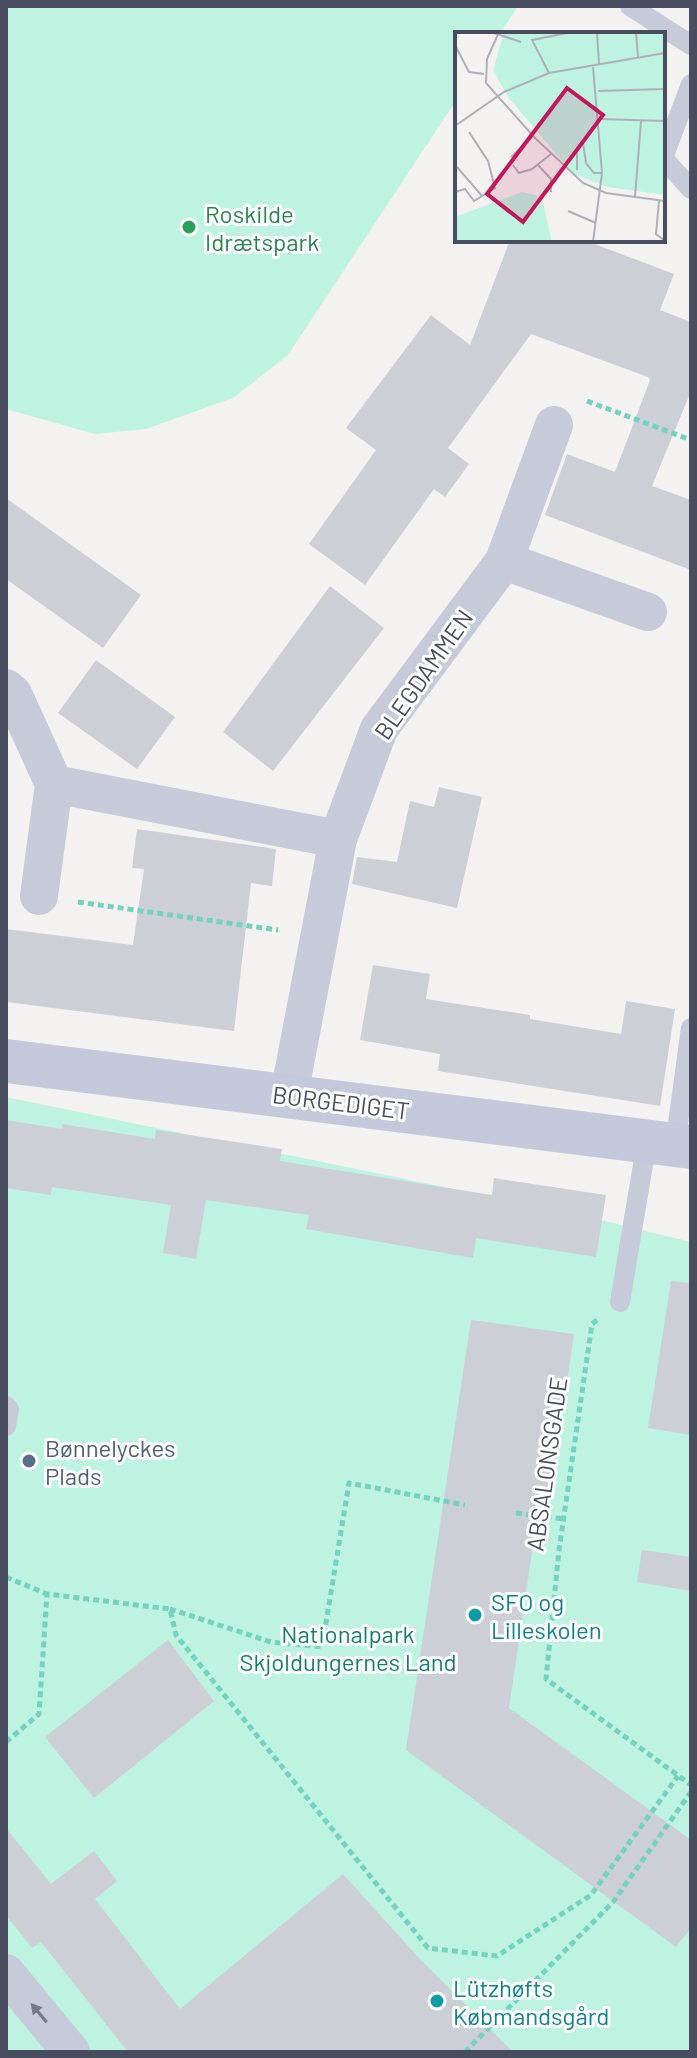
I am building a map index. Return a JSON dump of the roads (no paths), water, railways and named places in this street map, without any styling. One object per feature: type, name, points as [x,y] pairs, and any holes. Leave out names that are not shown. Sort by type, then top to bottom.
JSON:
[{"type":"main road","name":"BORGEDIGET","points":[[6,1061],[671,1144]]},
{"type":"street","name":"BLEGDAMMEN","points":[[289,1095],[338,839],[379,729],[504,561],[554,425]]},
{"type":"street","points":[[504,561],[648,612]]},
{"type":"street","points":[[6,688],[13,694],[54,784],[39,896]]},
{"type":"street","points":[[54,784],[338,839]]},
{"type":"street","points":[[6,1975],[71,2052]]},
{"type":"lane","points":[[630,6],[691,45]]},
{"type":"lane","points":[[665,153],[691,84]]},
{"type":"lane","points":[[665,160],[691,189]]},
{"type":"lane","points":[[620,1302],[671,1144],[691,1028]]},
{"type":"lane","points":[[6,1406],[9,1409],[6,1426]]},
{"type":"place","name":"Roskilde Idrætspark","points":[[189,227]]},
{"type":"place","name":"Bønnelyckes Plads","points":[[29,1461]]},
{"type":"place","name":"SFO og Lilleskolen","points":[[475,1615]]},
{"type":"place","name":"Lützhøfts Købmandsgård","points":[[437,2001]]},
{"type":"park label","name":"Nationalpark Skjoldungernes Land","points":[[348,1647]]}]
